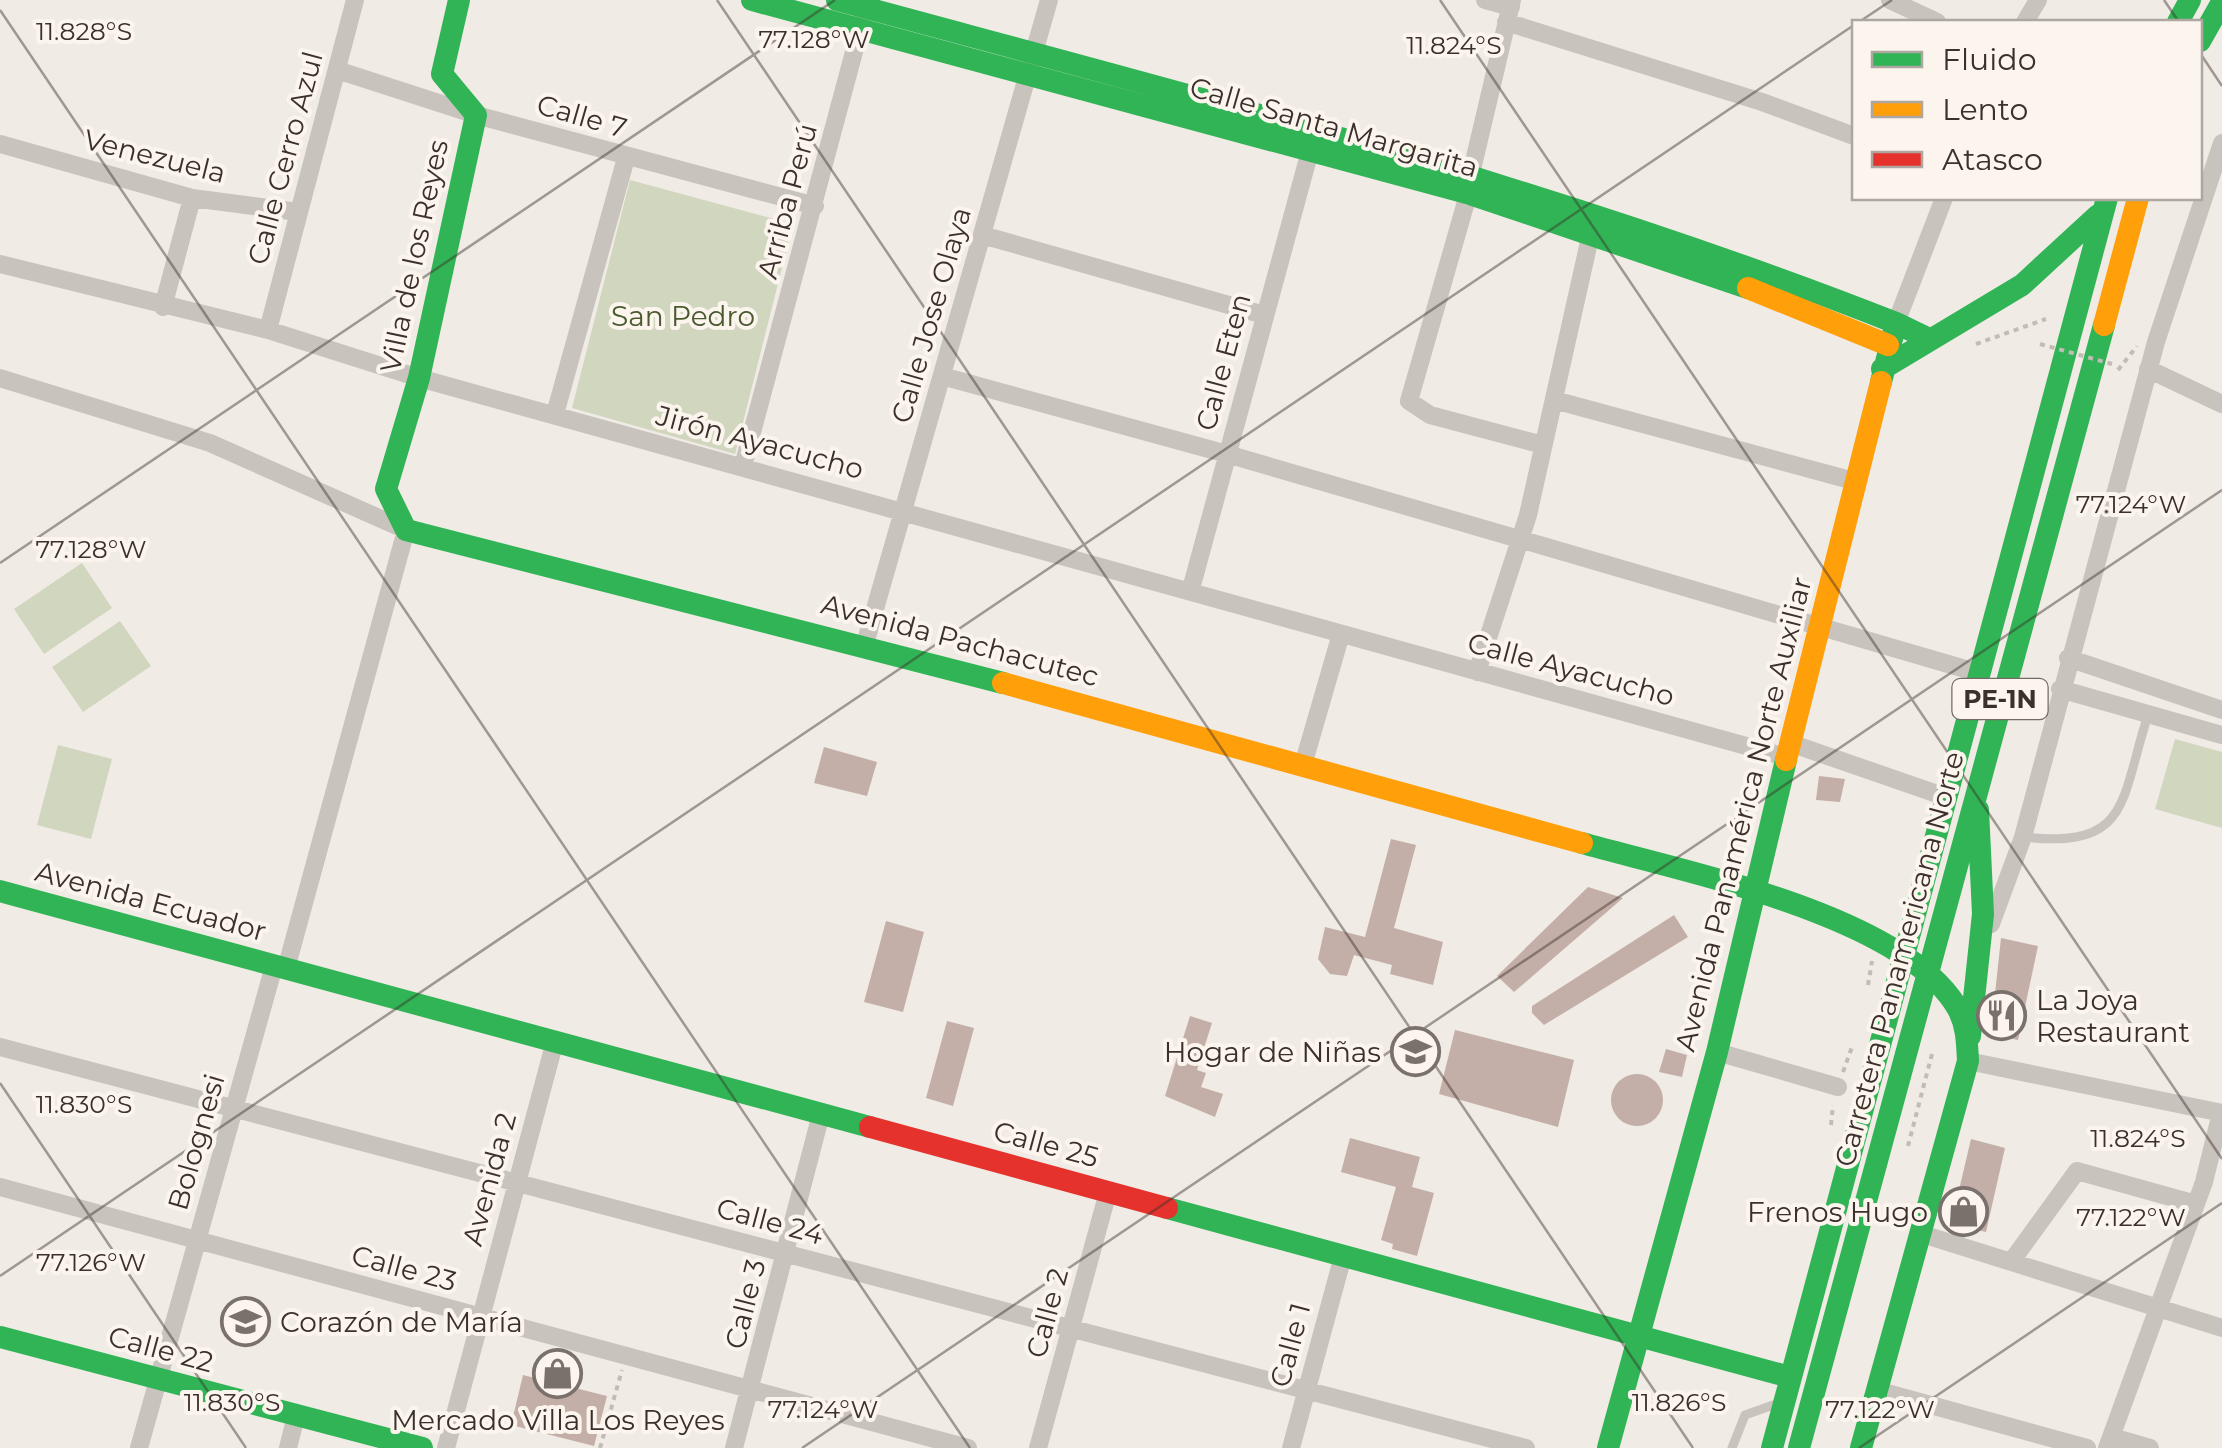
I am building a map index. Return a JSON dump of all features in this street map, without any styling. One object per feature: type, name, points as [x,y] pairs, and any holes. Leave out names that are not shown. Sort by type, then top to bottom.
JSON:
[{"type":"main road","name":"Villa de los Reyes","points":[[406,530],[386,489],[419,378],[476,115],[442,74],[460,0]]},
{"type":"main road","name":"Calle Santa Margarita","points":[[752,0],[863,19],[1713,249],[1892,334]]},
{"type":"main road","name":"Calle Santa Margarita","points":[[837,0],[863,19]]},
{"type":"main road","points":[[2202,37],[2222,2]]},
{"type":"main road","name":"Calle Santa Margarita","points":[[1031,64],[1310,151],[1470,185],[1591,233],[1892,334]]},
{"type":"main road","name":"Carretera Panamericana Norte","points":[[1798,1448],[2137,200]]},
{"type":"main road","points":[[1882,369],[2032,280],[2075,242],[2106,202]]},
{"type":"main road","name":"Carretera Panamericana Norte","points":[[1772,1448],[2106,202]]},
{"type":"main road","points":[[1892,334],[1929,338]]},
{"type":"main road","name":"Avenida Panamérica Norte Auxiliar","points":[[1608,1448],[1717,1052],[1892,334]]},
{"type":"main road","name":"Avenida Pachacutec","points":[[406,530],[865,644],[1834,917],[1925,973],[1954,999],[1970,1036]]},
{"type":"main road","points":[[1861,1448],[1968,1062],[1983,914],[1976,786]]},
{"type":"main road","name":"Avenida Ecuador","points":[[0,891],[280,968]]},
{"type":"main road","name":"Calle 25","points":[[280,968],[1790,1377]]},
{"type":"main road","name":"Calle 22","points":[[1,1340],[422,1448]]},
{"type":"street","name":"Calle Cerro Azul","points":[[268,330],[356,0]]},
{"type":"street","name":"Calle Jose Olaya","points":[[865,644],[1049,0]]},
{"type":"street","points":[[1484,0],[1852,135]]},
{"type":"street","points":[[1893,1],[1932,20]]},
{"type":"street","points":[[1510,10],[1470,185],[1409,401],[1430,415],[1544,445]]},
{"type":"street","name":"Arriba Perú","points":[[743,466],[863,19]]},
{"type":"street","name":"Calle 7","points":[[337,70],[626,158],[815,206]]},
{"type":"street","name":"Venezuela","points":[[0,144],[192,198],[298,212]]},
{"type":"street","name":"Calle Eten","points":[[1191,589],[1310,151]]},
{"type":"street","points":[[1980,956],[2023,837],[2156,342],[2220,156]]},
{"type":"street","points":[[555,414],[626,158]]},
{"type":"street","points":[[163,307],[192,198]]},
{"type":"street","name":"Avenida Panamérica Norte Auxiliar","points":[[1892,334],[1943,200]]},
{"type":"street","points":[[1477,672],[1520,538],[1591,233]]},
{"type":"street","points":[[982,235],[1264,315]]},
{"type":"street","name":"Jirón Ayacucho","points":[[0,264],[268,330],[419,378],[1191,589],[1341,634]]},
{"type":"street","points":[[2148,369],[2222,404]]},
{"type":"street","points":[[942,376],[1227,454],[1979,673]]},
{"type":"street","name":"Avenida Pachacutec","points":[[0,378],[210,443],[406,530]]},
{"type":"street","points":[[1554,400],[1854,482]]},
{"type":"street","name":"Bolognesi","points":[[138,1448],[406,530]]},
{"type":"street","points":[[1303,765],[1341,634]]},
{"type":"street","name":"Calle Ayacucho","points":[[1341,634],[1788,750],[1946,797]]},
{"type":"street","points":[[2068,658],[2222,710]]},
{"type":"street","points":[[2060,688],[2222,735]]},
{"type":"street","name":"Avenida 2","points":[[446,1448],[555,1041]]},
{"type":"street","name":"Calle 24","points":[[0,1047],[1526,1448]]},
{"type":"street","points":[[1717,1052],[1838,1088]]},
{"type":"street","points":[[1968,1062],[2222,1113],[2213,1185],[2196,1204],[2110,1442],[2150,1448]]},
{"type":"street","name":"Calle 3","points":[[734,1448],[821,1114]]},
{"type":"street","points":[[2011,1262],[2077,1171],[2196,1204]]},
{"type":"street","name":"Calle 23","points":[[0,1187],[968,1448]]},
{"type":"street","name":"Calle 2","points":[[1038,1448],[1108,1192]]},
{"type":"street","points":[[1922,1234],[2222,1328]]},
{"type":"street","name":"Calle 1","points":[[1292,1448],[1342,1256]]},
{"type":"street","points":[[1876,1390],[2087,1448]]},
{"type":"street","points":[[288,1448],[296,1416]]},
{"type":"lane","points":[[2023,837],[2081,840],[2115,818],[2148,714]]},
{"type":"lane","points":[[1732,1448],[1745,1415],[1784,1402]]},
{"type":"path","points":[[2046,319],[2040,344],[2112,364]]},
{"type":"path","points":[[2116,373],[2135,347],[2156,342]]},
{"type":"path","points":[[600,1448],[626,1356]]},
{"type":"green space","name":"San Pedro","points":[[630,180],[793,224],[735,454],[572,408]]},
{"type":"green space","points":[[82,563],[112,608],[44,654],[14,609]]},
{"type":"green space","points":[[120,621],[151,666],[83,712],[52,667]]},
{"type":"green space","points":[[2175,739],[2222,752],[2222,828],[2155,809]]},
{"type":"green space","points":[[58,745],[112,759],[91,839],[37,825]]},
{"type":"building","points":[[824,747],[877,762],[867,796],[814,783]]},
{"type":"building","points":[[1819,776],[1845,779],[1840,802],[1816,800]]},
{"type":"building","points":[[1391,839],[1416,845],[1394,928],[1443,942],[1433,985],[1390,974],[1392,965],[1354,955],[1347,976],[1330,974],[1318,959],[1325,927],[1365,937]]},
{"type":"building","points":[[1588,887],[1623,898],[1514,992],[1497,976]]},
{"type":"building","points":[[1674,915],[1688,937],[1544,1025],[1532,1013],[1532,1006]]},
{"type":"building","points":[[886,921],[924,932],[903,1012],[864,1002]]},
{"type":"building","points":[[2001,938],[2038,946],[2018,1040],[1994,1035],[2002,996],[1995,994]]},
{"type":"building","points":[[1190,1016],[1212,1023],[1197,1070],[1206,1073],[1201,1087],[1223,1094],[1215,1117],[1165,1096]]},
{"type":"building","points":[[947,1021],[974,1028],[953,1106],[926,1098]]},
{"type":"building","points":[[1455,1030],[1574,1060],[1558,1127],[1439,1094]]},
{"type":"building","points":[[1666,1049],[1687,1055],[1682,1077],[1659,1072]]},
{"type":"building","points":[[1637,1074],[1655,1082],[1663,1100],[1655,1118],[1637,1126],[1619,1118],[1611,1100],[1619,1082]]},
{"type":"building","points":[[1350,1138],[1420,1157],[1412,1187],[1434,1193],[1417,1256],[1392,1249],[1393,1244],[1381,1240],[1396,1187],[1341,1172]]},
{"type":"building","points":[[1971,1139],[2005,1148],[1986,1232],[1951,1224]]},
{"type":"building","points":[[523,1375],[607,1396],[594,1446],[511,1425]]},
{"type":"traffic: fast","points":[[459,0],[442,74],[476,115],[419,378],[386,489],[406,530],[1003,683]]},
{"type":"traffic: fast","points":[[752,0],[1470,194],[1748,288]]},
{"type":"traffic: fast","points":[[837,0],[1371,147],[1766,274],[1896,323],[1881,382]]},
{"type":"traffic: fast","points":[[2179,20],[2190,0]]},
{"type":"traffic: fast","points":[[2202,37],[2222,2]]},
{"type":"traffic: fast","points":[[1772,1448],[2106,200]]},
{"type":"traffic: fast","points":[[1882,369],[2022,285],[2098,215]]},
{"type":"traffic: fast","points":[[1896,323],[1929,339]]},
{"type":"traffic: fast","points":[[1799,1448],[2104,325]]},
{"type":"traffic: fast","points":[[1608,1448],[1717,1052],[1786,760]]},
{"type":"traffic: fast","points":[[1970,1036],[1983,914],[1978,810]]},
{"type":"traffic: fast","points":[[1582,843],[1730,883],[1842,923],[1891,947],[1931,976],[1961,1015],[1968,1061],[1861,1448]]},
{"type":"traffic: fast","points":[[0,891],[870,1127]]},
{"type":"traffic: fast","points":[[1167,1208],[1790,1377]]},
{"type":"traffic: fast","points":[[0,1337],[422,1448]]},
{"type":"traffic: slow","points":[[2104,325],[2137,200]]},
{"type":"traffic: slow","points":[[1748,288],[1888,345]]},
{"type":"traffic: slow","points":[[1786,760],[1881,382]]},
{"type":"traffic: slow","points":[[1003,683],[1582,843]]},
{"type":"traffic: jam","points":[[870,1127],[1167,1208]]},
{"type":"place","name":"La Joya Restaurant","points":[[2001,1016]]},
{"type":"place","name":"Hogar de Niñas","points":[[1416,1052]]},
{"type":"place","name":"Frenos Hugo","points":[[1963,1212]]},
{"type":"place","name":"Corazón de María","points":[[245,1322]]},
{"type":"place","name":"Mercado Villa Los Reyes","points":[[558,1373]]}]
